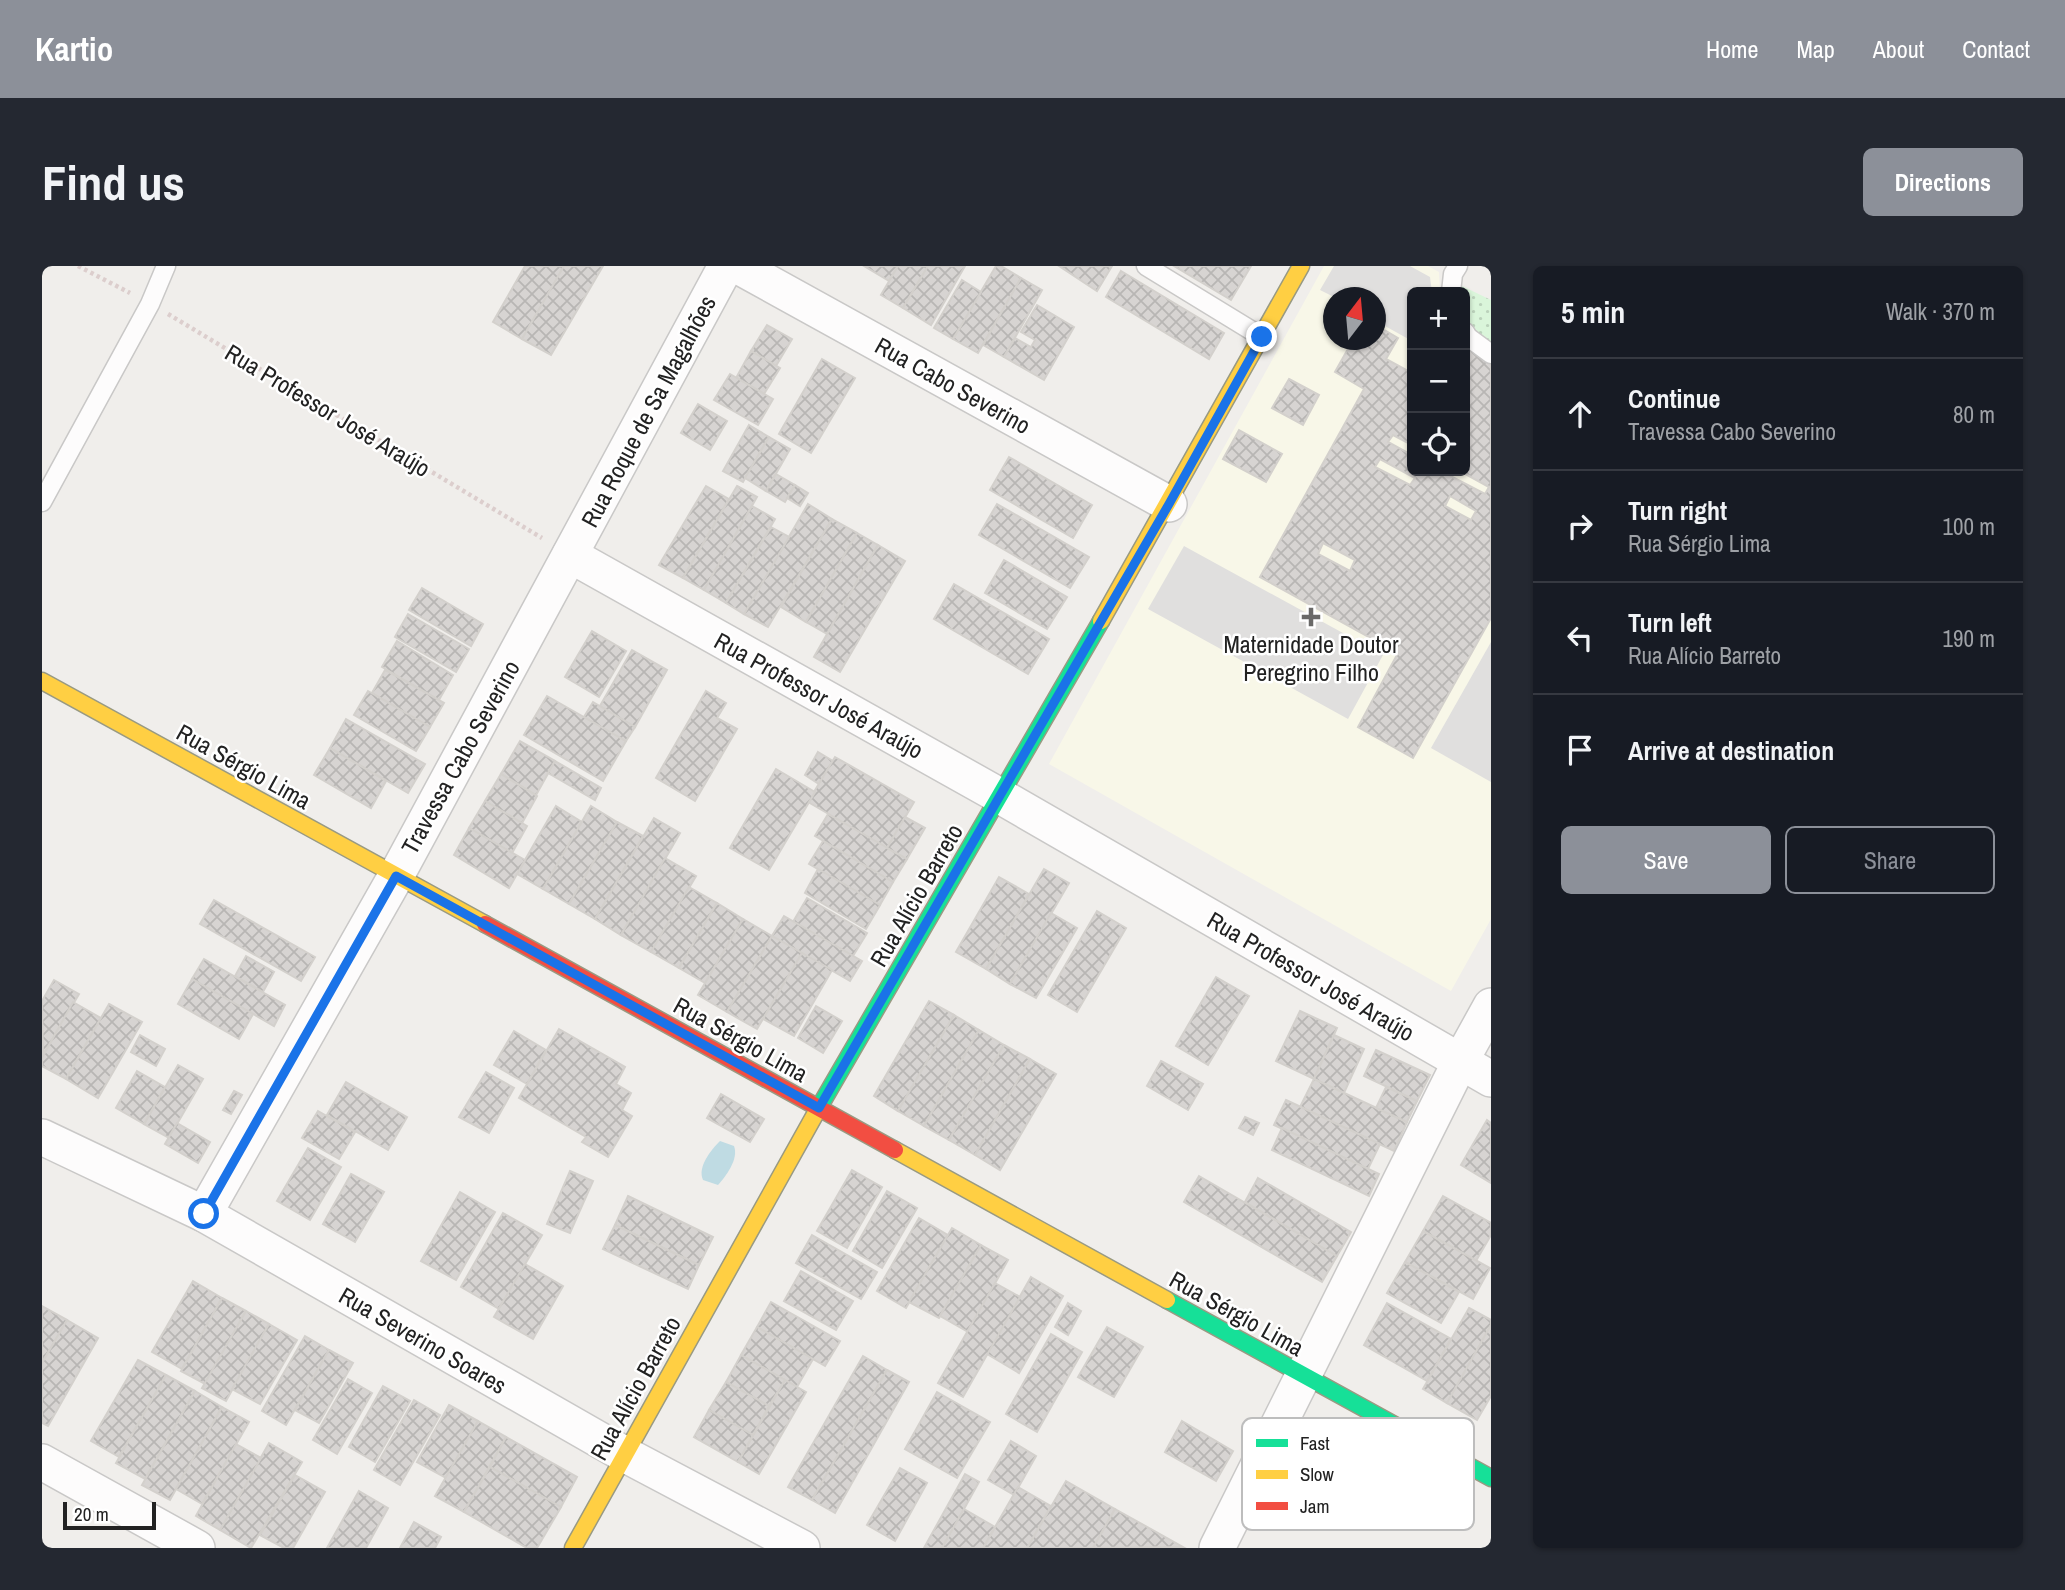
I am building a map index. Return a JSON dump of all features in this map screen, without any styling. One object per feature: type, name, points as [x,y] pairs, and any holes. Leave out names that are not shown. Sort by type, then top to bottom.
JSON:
[{"type":"street","name":"Rua Roque de Sa Magalhões","points":[[570,555],[726,266]]},
{"type":"street","name":"Rua Alício Barreto","points":[[573,1548],[819,1108],[1169,504],[1301,266]]},
{"type":"street","name":"Rua Cabo Severino","points":[[758,271],[1169,504]]},
{"type":"street","name":"Rua Professor José Araújo","points":[[570,555],[1000,796],[1491,1079]]},
{"type":"street","name":"Travessa Cabo Severino","points":[[204,1214],[396,876],[570,555]]},
{"type":"street","name":"Rua Sérgio Lima","points":[[42,681],[1382,1418]]},
{"type":"street","points":[[1282,1418],[1460,1062],[1491,1006]]},
{"type":"street","name":"Rua Severino Soares","points":[[42,1137],[204,1214],[624,1454],[802,1548]]},
{"type":"street","points":[[42,1462],[197,1548]]},
{"type":"street","name":"Rua Sérgio Lima","points":[[1474,1469],[1491,1478]]},
{"type":"street","points":[[1217,1548],[1242,1498]]},
{"type":"lane","points":[[42,502],[150,303],[166,266]]},
{"type":"lane","points":[[1146,266],[1262,337]]},
{"type":"lane","points":[[1452,287],[1453,274],[1458,266]]},
{"type":"lane","points":[[1470,338],[1491,354]]},
{"type":"path","name":"Rua Professor José Araújo","points":[[78,266],[150,303],[570,555]]},
{"type":"shaded area","name":"Maternidade Doutor Peregrino Filho","points":[[1324,266],[1428,266],[1439,272],[1440,287],[1407,287],[1407,476],[1470,476],[1470,349],[1491,360],[1491,919],[1451,991],[1049,764]]},
{"type":"shaded area","points":[[1334,266],[1410,266],[1430,277],[1431,287],[1407,287],[1407,338],[1386,327],[1386,287],[1323,287],[1323,292],[1320,290]]},
{"type":"shaded area","points":[[1184,546],[1383,655],[1348,719],[1148,609]]},
{"type":"shaded area","points":[[1491,642],[1491,782],[1431,748]]},
{"type":"green space","points":[[1470,290],[1491,300],[1491,344],[1471,327]]},
{"type":"water","points":[[720,1141],[734,1146],[735,1156],[731,1167],[718,1185],[703,1180],[702,1170],[709,1154]]},
{"type":"building","points":[[525,266],[564,266],[522,339],[493,322]]},
{"type":"building","points":[[564,266],[603,266],[551,355],[522,339]]},
{"type":"building","points":[[864,266],[898,266],[889,281]]},
{"type":"building","points":[[898,266],[928,266],[903,308],[881,295]]},
{"type":"building","points":[[928,266],[965,266],[931,325],[903,308]]},
{"type":"building","points":[[996,266],[1001,266],[1021,278],[978,353],[953,339]]},
{"type":"building","points":[[1059,266],[1112,266],[1097,291]]},
{"type":"building","points":[[1174,266],[1251,266],[1231,300]]},
{"type":"building","points":[[1121,271],[1224,333],[1209,359],[1106,297]]},
{"type":"building","points":[[1021,278],[1042,290],[1004,357],[983,345]]},
{"type":"building","points":[[962,280],[981,292],[953,339],[934,328]]},
{"type":"building","points":[[1037,305],[1074,327],[1044,380],[1004,357],[1015,338],[1031,347],[1035,340],[1021,332]]},
{"type":"building","points":[[767,325],[792,339],[776,366],[751,351]]},
{"type":"building","points":[[1386,331],[1398,338],[1386,359],[1407,370],[1407,442],[1393,435],[1388,442],[1407,452],[1407,474],[1380,459],[1375,467],[1410,485],[1415,478],[1411,476],[1451,476],[1485,494],[1489,487],[1469,476],[1470,349],[1491,360],[1491,618],[1413,758],[1358,727],[1398,653],[1260,577],[1364,389],[1335,372],[1347,350],[1386,350]],"holes":[[[1450,496],[1476,511],[1471,520],[1445,506]],[[1323,543],[1355,560],[1350,571],[1318,554]]]},
{"type":"building","points":[[751,351],[780,368],[764,394],[736,378]]},
{"type":"building","points":[[822,359],[855,378],[811,453],[779,434]]},
{"type":"building","points":[[730,374],[773,399],[758,425],[714,400]]},
{"type":"building","points":[[1289,379],[1319,395],[1303,425],[1272,408]]},
{"type":"building","points":[[698,404],[727,421],[710,450],[681,433]]},
{"type":"building","points":[[749,425],[769,437],[743,482],[723,471]]},
{"type":"building","points":[[1239,430],[1282,454],[1266,482],[1223,459]]},
{"type":"building","points":[[769,437],[790,449],[766,491],[745,478]]},
{"type":"building","points":[[1009,457],[1092,505],[1073,538],[990,490]]},
{"type":"building","points":[[776,474],[795,485],[785,502],[766,491]]},
{"type":"building","points":[[795,485],[808,493],[800,506],[787,498]]},
{"type":"building","points":[[706,486],[729,499],[683,578],[659,565]]},
{"type":"building","points":[[737,486],[757,497],[704,590],[683,578]]},
{"type":"building","points":[[808,504],[832,519],[768,627],[744,614]]},
{"type":"building","points":[[997,504],[1089,557],[1070,588],[979,535]]},
{"type":"building","points":[[752,506],[775,519],[726,603],[704,590]]},
{"type":"building","points":[[832,519],[857,533],[806,622],[781,607]]},
{"type":"building","points":[[771,527],[789,537],[744,614],[726,603]]},
{"type":"building","points":[[857,533],[878,545],[827,634],[806,622]]},
{"type":"building","points":[[878,545],[905,561],[840,672],[814,657]]},
{"type":"building","points":[[1004,560],[1067,597],[1047,629],[985,593]]},
{"type":"building","points":[[954,584],[1049,639],[1028,674],[934,619]]},
{"type":"building","points":[[422,588],[483,624],[471,646],[409,610]]},
{"type":"building","points":[[408,614],[469,649],[456,672],[395,637]]},
{"type":"building","points":[[592,631],[626,651],[599,697],[565,677]]},
{"type":"building","points":[[397,641],[453,675],[439,700],[382,667]]},
{"type":"building","points":[[632,650],[667,670],[635,727],[600,706]]},
{"type":"building","points":[[385,670],[444,703],[430,727],[372,693]]},
{"type":"building","points":[[368,691],[430,727],[416,751],[354,715]]},
{"type":"building","points":[[706,691],[726,703],[717,718],[737,729],[695,801],[656,778]]},
{"type":"building","points":[[547,696],[626,741],[603,781],[524,735]]},
{"type":"building","points":[[593,702],[635,727],[626,741],[584,717]]},
{"type":"building","points":[[346,719],[425,764],[408,793],[330,748]]},
{"type":"building","points":[[520,741],[555,761],[536,795],[501,774]]},
{"type":"building","points":[[330,748],[386,781],[371,808],[314,775]]},
{"type":"building","points":[[818,752],[833,761],[819,784],[805,775]]},
{"type":"building","points":[[835,757],[914,802],[887,848],[808,802]]},
{"type":"building","points":[[555,761],[601,788],[595,800],[548,773]]},
{"type":"building","points":[[776,769],[815,792],[769,870],[730,848]]},
{"type":"building","points":[[501,774],[537,796],[522,823],[485,801]]},
{"type":"building","points":[[485,801],[527,826],[512,853],[469,828]]},
{"type":"building","points":[[556,806],[582,822],[543,889],[517,874]]},
{"type":"building","points":[[591,806],[617,822],[569,904],[543,889]]},
{"type":"building","points":[[828,814],[907,859],[893,882],[815,836]]},
{"type":"building","points":[[905,817],[925,828],[907,859],[887,848]]},
{"type":"building","points":[[654,818],[680,833],[621,935],[595,919]]},
{"type":"building","points":[[617,822],[643,836],[595,919],[569,904]]},
{"type":"building","points":[[469,828],[525,860],[509,888],[454,855]]},
{"type":"building","points":[[823,841],[893,882],[880,905],[809,864]]},
{"type":"building","points":[[665,858],[696,876],[651,952],[621,935]]},
{"type":"building","points":[[818,869],[880,905],[866,929],[805,893]]},
{"type":"building","points":[[1044,869],[1069,883],[1010,984],[986,969]]},
{"type":"building","points":[[999,877],[1029,894],[986,969],[956,952]]},
{"type":"building","points":[[689,887],[717,903],[679,968],[651,952]]},
{"type":"building","points":[[807,898],[867,933],[853,956],[793,922]]},
{"type":"building","points":[[214,900],[315,957],[301,981],[200,924]]},
{"type":"building","points":[[717,903],[743,919],[705,983],[679,968]]},
{"type":"building","points":[[1097,911],[1126,928],[1077,1012],[1048,995]]},
{"type":"building","points":[[1051,913],[1077,928],[1036,998],[1010,984]]},
{"type":"building","points":[[784,916],[862,961],[850,981],[772,936]]},
{"type":"building","points":[[743,919],[772,936],[727,1012],[698,995]]},
{"type":"building","points":[[772,936],[802,953],[757,1029],[727,1012]]},
{"type":"building","points":[[802,953],[832,970],[794,1036],[763,1019]]},
{"type":"building","points":[[246,956],[274,972],[263,992],[235,976]]},
{"type":"building","points":[[204,959],[285,1005],[274,1026],[192,979]]},
{"type":"building","points":[[1216,977],[1249,996],[1208,1065],[1176,1046]]},
{"type":"building","points":[[192,979],[253,1014],[239,1039],[178,1004]]},
{"type":"building","points":[[54,980],[79,994],[43,1055],[42,1001]]},
{"type":"building","points":[[929,1001],[954,1015],[898,1111],[874,1096]]},
{"type":"building","points":[[73,1002],[101,1018],[66,1079],[42,1066],[42,1058]]},
{"type":"building","points":[[109,1004],[142,1022],[98,1098],[66,1079]]},
{"type":"building","points":[[816,1006],[842,1021],[823,1053],[798,1038]]},
{"type":"building","points":[[1300,1011],[1337,1028],[1314,1079],[1276,1061]]},
{"type":"building","points":[[954,1015],[979,1030],[924,1126],[898,1111]]},
{"type":"building","points":[[559,1029],[625,1067],[616,1084],[631,1093],[622,1110],[632,1116],[608,1157],[582,1142],[586,1137],[519,1098]]},
{"type":"building","points":[[979,1030],[1004,1045],[949,1140],[924,1126]]},
{"type":"building","points":[[514,1031],[546,1050],[527,1084],[494,1065]]},
{"type":"building","points":[[140,1035],[165,1049],[156,1066],[131,1052]]},
{"type":"building","points":[[1334,1035],[1364,1049],[1344,1093],[1314,1079]]},
{"type":"building","points":[[1004,1045],[1030,1059],[975,1155],[949,1140]]},
{"type":"building","points":[[1376,1050],[1430,1075],[1417,1101],[1364,1076]]},
{"type":"building","points":[[1030,1059],[1056,1074],[1000,1170],[975,1155]]},
{"type":"building","points":[[1161,1061],[1203,1084],[1188,1110],[1147,1086]]},
{"type":"building","points":[[178,1065],[203,1079],[169,1138],[144,1124]]},
{"type":"building","points":[[137,1071],[165,1087],[144,1124],[116,1108]]},
{"type":"building","points":[[486,1072],[514,1088],[489,1133],[459,1117]]},
{"type":"building","points":[[1314,1079],[1407,1122],[1394,1151],[1300,1107]]},
{"type":"building","points":[[346,1082],[407,1117],[388,1150],[327,1115]]},
{"type":"building","points":[[1386,1087],[1417,1101],[1407,1122],[1376,1108]]},
{"type":"building","points":[[234,1091],[242,1095],[231,1114],[223,1110]]},
{"type":"building","points":[[721,1094],[764,1119],[750,1142],[707,1118]]},
{"type":"building","points":[[1286,1100],[1380,1144],[1368,1169],[1274,1125]]},
{"type":"building","points":[[318,1111],[355,1132],[339,1159],[302,1138]]},
{"type":"building","points":[[1245,1117],[1259,1123],[1253,1135],[1239,1128]]},
{"type":"building","points":[[1487,1120],[1491,1123],[1491,1183],[1461,1165]]},
{"type":"building","points":[[177,1123],[210,1142],[198,1163],[165,1144]]},
{"type":"building","points":[[1282,1128],[1379,1174],[1369,1196],[1272,1150]]},
{"type":"building","points":[[308,1148],[341,1167],[310,1220],[277,1201]]},
{"type":"building","points":[[852,1170],[882,1187],[847,1248],[817,1231]]},
{"type":"building","points":[[570,1171],[593,1181],[570,1233],[547,1224]]},
{"type":"building","points":[[351,1174],[384,1192],[355,1242],[323,1224]]},
{"type":"building","points":[[1199,1176],[1337,1256],[1322,1282],[1184,1202]]},
{"type":"building","points":[[1258,1178],[1351,1232],[1337,1256],[1245,1202]]},
{"type":"building","points":[[887,1191],[917,1208],[882,1268],[853,1251]]},
{"type":"building","points":[[460,1192],[495,1212],[456,1280],[421,1261]]},
{"type":"building","points":[[628,1196],[713,1237],[699,1265],[615,1225]]},
{"type":"building","points":[[1443,1196],[1491,1223],[1491,1235],[1476,1261],[1423,1231]]},
{"type":"building","points":[[503,1213],[542,1235],[499,1309],[461,1287]]},
{"type":"building","points":[[919,1218],[948,1235],[906,1308],[877,1291]]},
{"type":"building","points":[[615,1225],[699,1265],[688,1289],[603,1249]]},
{"type":"building","points":[[952,1228],[981,1245],[939,1318],[909,1302]]},
{"type":"building","points":[[1423,1231],[1490,1268],[1473,1299],[1405,1262]]},
{"type":"building","points":[[812,1235],[877,1272],[861,1299],[796,1263]]},
{"type":"building","points":[[981,1245],[1008,1260],[968,1332],[940,1316]]},
{"type":"building","points":[[1405,1262],[1459,1292],[1441,1323],[1387,1293]]},
{"type":"building","points":[[525,1264],[563,1286],[533,1339],[494,1317]]},
{"type":"building","points":[[801,1271],[853,1301],[836,1330],[784,1301]]},
{"type":"building","points":[[1031,1277],[1063,1296],[1019,1373],[987,1354]]},
{"type":"building","points":[[193,1281],[222,1298],[182,1369],[152,1352]]},
{"type":"building","points":[[995,1283],[1020,1297],[963,1397],[938,1383]]},
{"type":"building","points":[[222,1298],[246,1311],[205,1384],[181,1371]]},
{"type":"building","points":[[771,1302],[840,1341],[825,1366],[757,1327]]},
{"type":"building","points":[[1068,1303],[1081,1311],[1068,1335],[1055,1327]]},
{"type":"building","points":[[1387,1303],[1451,1339],[1427,1381],[1364,1345]]},
{"type":"building","points":[[42,1306],[67,1320],[42,1363]]},
{"type":"building","points":[[1469,1308],[1491,1320],[1491,1325],[1447,1403],[1423,1389]]},
{"type":"building","points":[[246,1311],[269,1324],[226,1401],[202,1388]]},
{"type":"building","points":[[67,1320],[98,1338],[48,1426],[42,1423],[42,1363]]},
{"type":"building","points":[[269,1324],[297,1340],[260,1404],[232,1389]]},
{"type":"building","points":[[1491,1325],[1491,1396],[1477,1420],[1447,1403]]},
{"type":"building","points":[[757,1327],[813,1359],[797,1387],[741,1355]]},
{"type":"building","points":[[1107,1327],[1143,1347],[1114,1397],[1078,1377]]},
{"type":"building","points":[[1051,1334],[1082,1352],[1037,1432],[1006,1414]]},
{"type":"building","points":[[305,1336],[329,1350],[286,1425],[262,1411]]},
{"type":"building","points":[[329,1350],[353,1363],[319,1423],[295,1410]]},
{"type":"building","points":[[741,1355],[785,1380],[769,1406],[726,1382]]},
{"type":"building","points":[[863,1356],[887,1370],[812,1500],[788,1487]]},
{"type":"building","points":[[138,1360],[166,1375],[119,1457],[91,1441]]},
{"type":"building","points":[[887,1370],[909,1382],[835,1513],[812,1500]]},
{"type":"building","points":[[166,1375],[195,1391],[145,1479],[116,1463]]},
{"type":"building","points":[[348,1379],[372,1393],[337,1454],[313,1440]]},
{"type":"building","points":[[785,1380],[806,1392],[759,1474],[738,1462]]},
{"type":"building","points":[[726,1382],[769,1406],[753,1435],[709,1410]]},
{"type":"building","points":[[383,1386],[410,1401],[375,1462],[349,1447]]},
{"type":"building","points":[[195,1391],[222,1407],[170,1500],[142,1485]]},
{"type":"building","points":[[937,1392],[990,1422],[957,1478],[905,1449]]},
{"type":"building","points":[[414,1400],[440,1415],[400,1485],[374,1470]]},
{"type":"building","points":[[449,1405],[478,1421],[446,1478],[417,1462]]},
{"type":"building","points":[[222,1407],[249,1422],[202,1504],[176,1489]]},
{"type":"building","points":[[709,1410],[753,1435],[738,1462],[694,1437]]},
{"type":"building","points":[[478,1421],[506,1437],[464,1512],[435,1496]]},
{"type":"building","points":[[1182,1421],[1233,1451],[1216,1481],[1165,1452]]},
{"type":"building","points":[[506,1437],[577,1477],[561,1507],[490,1467]]},
{"type":"building","points":[[1011,1441],[1036,1456],[1014,1495],[988,1480]]},
{"type":"building","points":[[269,1443],[302,1462],[251,1548],[220,1530]]},
{"type":"building","points":[[236,1444],[261,1458],[220,1530],[196,1516]]},
{"type":"building","points":[[490,1467],[561,1507],[537,1548],[527,1548],[464,1512]]},
{"type":"building","points":[[900,1468],[927,1483],[895,1541],[867,1525]]},
{"type":"building","points":[[965,1474],[979,1482],[942,1548],[924,1548]]},
{"type":"building","points":[[295,1475],[325,1492],[293,1548],[284,1548],[260,1535]]},
{"type":"building","points":[[1066,1481],[1115,1509],[1093,1548],[1027,1548]]},
{"type":"building","points":[[1018,1487],[1051,1506],[1027,1548],[983,1548]]},
{"type":"building","points":[[359,1491],[388,1508],[366,1548],[327,1548]]},
{"type":"building","points":[[964,1509],[995,1527],[983,1548],[942,1548]]},
{"type":"building","points":[[1115,1509],[1183,1547],[1093,1548]]},
{"type":"building","points":[[414,1522],[441,1537],[435,1548],[400,1548]]},
{"type":"traffic: fast","points":[[817,1111],[1101,621]]},
{"type":"traffic: fast","points":[[1167,1300],[1382,1418]]},
{"type":"traffic: fast","points":[[1474,1469],[1491,1478]]},
{"type":"traffic: slow","points":[[1101,621],[1301,266]]},
{"type":"traffic: slow","points":[[42,681],[485,924]]},
{"type":"traffic: slow","points":[[573,1548],[817,1111]]},
{"type":"traffic: slow","points":[[895,1150],[1167,1300]]},
{"type":"traffic: jam","points":[[485,924],[895,1150]]},
{"type":"place","name":"Maternidade Doutor Peregrino Filho","points":[[1311,617]]},
{"type":"route","points":[[204,1214],[396,876],[819,1108],[1169,504],[1262,337]]}]
